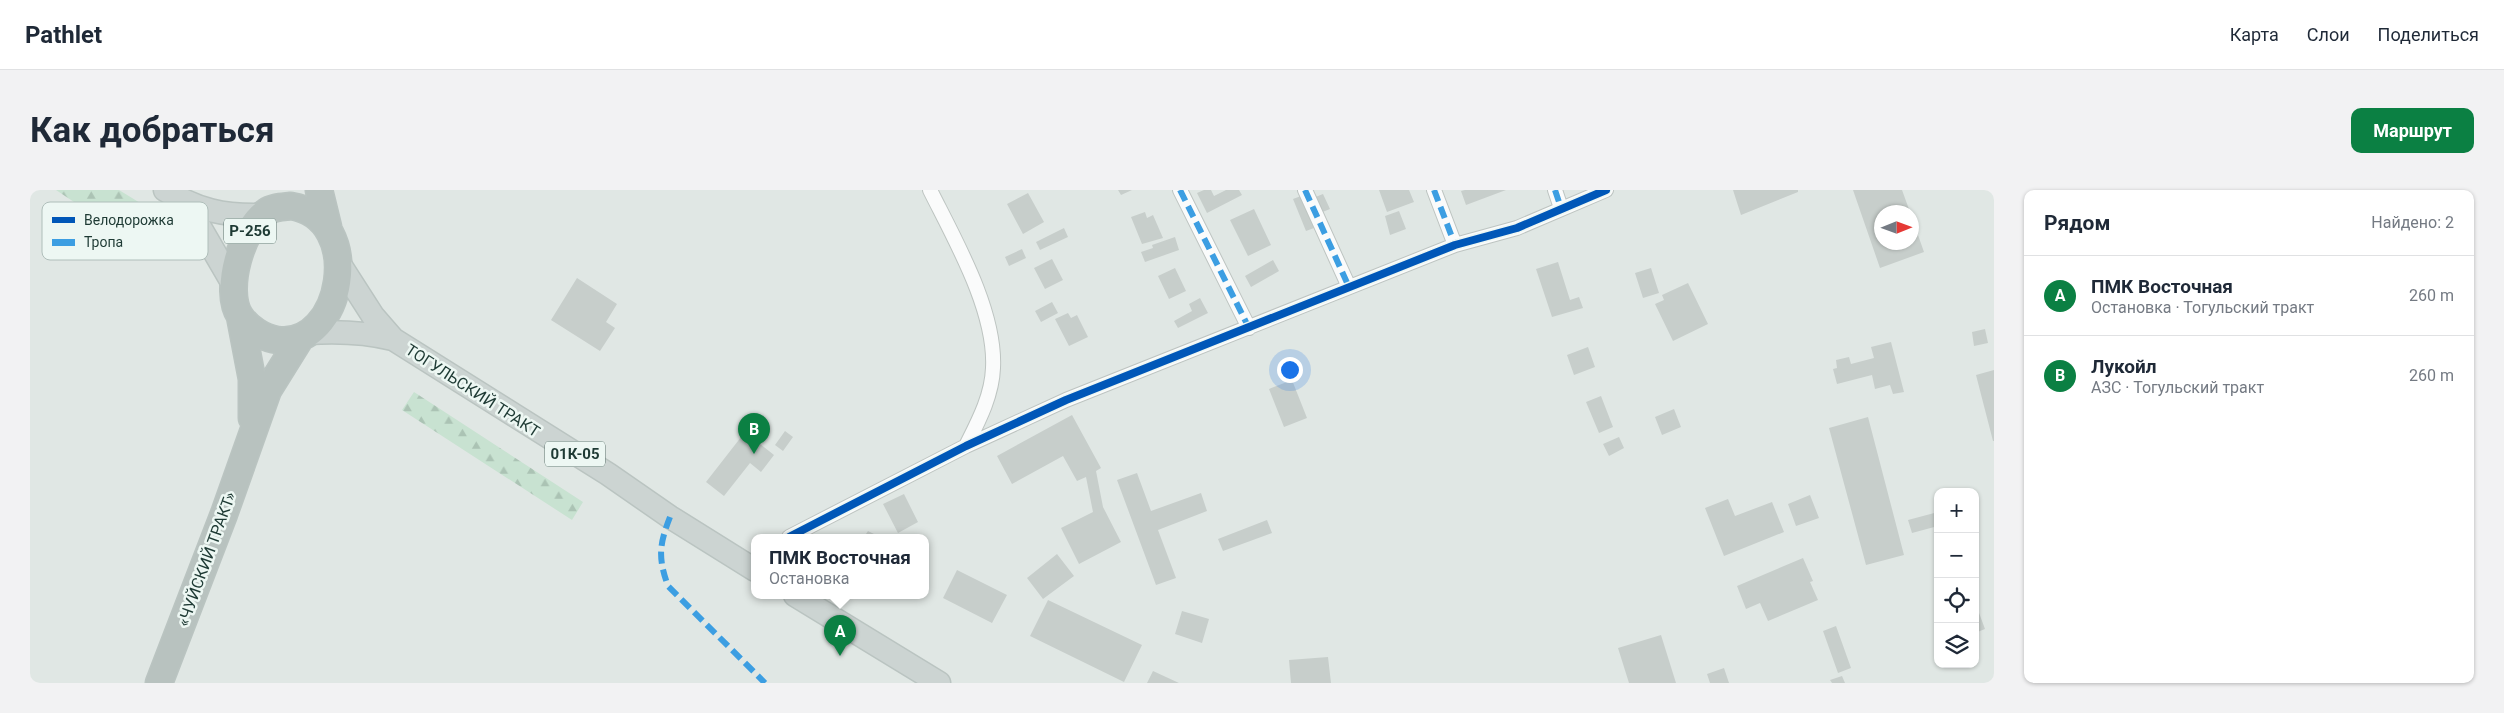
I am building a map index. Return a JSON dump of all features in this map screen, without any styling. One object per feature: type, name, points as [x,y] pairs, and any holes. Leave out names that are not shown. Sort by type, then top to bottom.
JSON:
[{"type":"highway","name":"«ЧУЙСКИЙ ТРАКТ»","points":[[159,683],[224,514],[268,390],[305,335],[324,317],[332,303],[339,263],[335,242],[328,227],[318,190]]},
{"type":"highway","name":"«ЧУЙСКИЙ ТРАКТ»","points":[[252,434],[252,378],[233,284],[243,242],[269,205]]},
{"type":"highway","name":"Р-256","points":[[269,205],[304,208],[328,227]]},
{"type":"highway","points":[[240,316],[255,331],[267,338],[283,341],[305,335]]},
{"type":"main road","points":[[172,194],[193,202]]},
{"type":"main road","points":[[208,208],[230,216],[269,205]]},
{"type":"main road","points":[[208,241],[233,284]]},
{"type":"main road","name":"01К-05","points":[[339,263],[372,316],[393,339]]},
{"type":"main road","name":"01К-05","points":[[305,335],[340,331],[368,333],[393,339]]},
{"type":"main road","name":"ТОГУЛЬСКИЙ ТРАКТ","points":[[393,339],[750,562]]},
{"type":"main road","points":[[802,599],[939,683]]},
{"type":"street","points":[[930,190],[979,299],[989,328],[992,347],[993,367],[991,386],[984,411],[966,446]]},
{"type":"street","points":[[1180,190],[1249,328]]},
{"type":"street","points":[[1305,190],[1349,287]]},
{"type":"street","points":[[1434,190],[1455,245]]},
{"type":"street","points":[[1554,190],[1561,208]]},
{"type":"street","points":[[795,534],[966,446],[1066,400],[1455,245],[1517,228],[1606,190]]},
{"type":"green space","points":[[56,190],[119,190],[139,202],[74,202]]},
{"type":"green space","points":[[414,392],[583,502],[572,520],[402,410]]},
{"type":"building","points":[[1118,190],[1132,190],[1121,195]]},
{"type":"building","points":[[1211,190],[1214,196],[1226,190],[1239,190],[1242,195],[1207,213],[1197,193]]},
{"type":"building","points":[[1379,190],[1409,190],[1414,202],[1387,212]]},
{"type":"building","points":[[1506,190],[1466,205],[1461,191]]},
{"type":"building","points":[[1733,190],[1798,190],[1798,192],[1741,215]]},
{"type":"building","points":[[1853,190],[1902,190],[1907,205],[1874,205],[1874,250],[1919,250],[1919,238],[1924,252],[1880,268]]},
{"type":"building","points":[[1028,193],[1044,222],[1023,234],[1007,204]]},
{"type":"building","points":[[1323,194],[1330,209],[1320,213],[1313,198]]},
{"type":"building","points":[[1301,196],[1314,228],[1306,231],[1293,199]]},
{"type":"building","points":[[1254,209],[1271,245],[1248,256],[1230,220]]},
{"type":"building","points":[[1399,211],[1406,229],[1390,235],[1385,216]]},
{"type":"building","points":[[1145,212],[1147,218],[1153,215],[1163,238],[1142,244],[1131,217]]},
{"type":"building","points":[[1064,228],[1068,237],[1040,250],[1036,242]]},
{"type":"building","points":[[1175,237],[1179,250],[1145,262],[1141,252],[1153,248],[1152,245]]},
{"type":"building","points":[[1022,249],[1026,258],[1009,266],[1005,257]]},
{"type":"building","points":[[1052,259],[1063,280],[1045,289],[1034,268]]},
{"type":"building","points":[[1273,260],[1279,271],[1251,287],[1245,276]]},
{"type":"building","points":[[1558,262],[1570,300],[1579,297],[1583,308],[1552,317],[1536,269]]},
{"type":"building","points":[[1175,268],[1186,291],[1169,299],[1158,276]]},
{"type":"building","points":[[1651,268],[1659,293],[1643,298],[1635,273]]},
{"type":"building","points":[[577,278],[617,304],[606,322],[615,328],[600,351],[551,320]]},
{"type":"building","points":[[1688,283],[1708,324],[1673,341],[1655,304],[1664,300],[1662,295]]},
{"type":"building","points":[[1200,298],[1208,313],[1178,328],[1174,321],[1192,311],[1189,304]]},
{"type":"building","points":[[1052,302],[1058,313],[1041,322],[1035,311]]},
{"type":"building","points":[[1068,313],[1071,318],[1077,315],[1088,337],[1069,346],[1055,319]]},
{"type":"building","points":[[1985,329],[1988,343],[1974,346],[1972,332]]},
{"type":"building","points":[[1891,342],[1904,392],[1893,394],[1890,385],[1875,389],[1872,375],[1837,384],[1833,369],[1837,368],[1836,360],[1849,357],[1851,364],[1874,358],[1871,347]]},
{"type":"building","points":[[1588,347],[1595,367],[1574,375],[1567,355]]},
{"type":"building","points":[[1994,370],[1994,441],[1993,441],[1976,375]]},
{"type":"building","points":[[1292,380],[1307,418],[1284,427],[1269,389]]},
{"type":"building","points":[[1601,396],[1613,427],[1599,433],[1586,402]]},
{"type":"building","points":[[1674,409],[1681,427],[1662,435],[1655,417]]},
{"type":"building","points":[[1072,415],[1101,468],[1096,471],[1103,507],[1121,542],[1079,564],[1061,528],[1093,512],[1086,477],[1077,481],[1063,456],[1012,484],[997,456]]},
{"type":"building","points":[[1868,417],[1904,555],[1866,565],[1829,428]]},
{"type":"building","points":[[785,431],[793,437],[783,451],[775,445]]},
{"type":"building","points":[[745,432],[774,455],[761,472],[750,463],[724,496],[706,482]]},
{"type":"building","points":[[1619,437],[1624,448],[1609,456],[1603,444]]},
{"type":"building","points":[[1137,473],[1151,511],[1201,493],[1207,511],[1158,530],[1176,578],[1156,585],[1117,480]]},
{"type":"building","points":[[904,494],[918,522],[898,533],[883,504]]},
{"type":"building","points":[[1810,495],[1819,518],[1796,526],[1788,504]]},
{"type":"building","points":[[1728,499],[1735,516],[1772,502],[1784,532],[1724,556],[1705,508]]},
{"type":"building","points":[[1934,513],[1934,527],[1912,533],[1908,520]]},
{"type":"building","points":[[1267,520],[1272,533],[1223,551],[1218,539]]},
{"type":"building","points":[[1057,554],[1074,576],[1043,599],[1027,578]]},
{"type":"building","points":[[1803,558],[1813,581],[1810,582],[1818,600],[1768,621],[1760,603],[1746,609],[1737,586]]},
{"type":"building","points":[[957,570],[1007,595],[992,623],[943,598]]},
{"type":"building","points":[[1048,600],[1142,645],[1124,682],[1030,636]]},
{"type":"building","points":[[1182,611],[1209,619],[1202,643],[1175,634]]},
{"type":"building","points":[[1979,613],[1985,629],[1979,631]]},
{"type":"building","points":[[1836,626],[1851,668],[1838,673],[1823,631]]},
{"type":"building","points":[[1661,635],[1676,683],[1629,683],[1618,648]]},
{"type":"building","points":[[1328,657],[1331,683],[1291,683],[1289,660]]},
{"type":"building","points":[[1724,668],[1729,683],[1710,683],[1707,674]]},
{"type":"building","points":[[1153,671],[1179,683],[1147,683]]},
{"type":"building","points":[[1842,676],[1845,683],[1832,683],[1830,680]]},
{"type":"marked path","points":[[1180,190],[1249,328]]},
{"type":"marked path","points":[[1305,190],[1349,287]]},
{"type":"marked path","points":[[1434,190],[1455,245]]},
{"type":"marked path","points":[[1555,190],[1561,208]]},
{"type":"marked path","points":[[670,517],[661,552],[668,586],[765,683]]},
{"type":"cycle path","points":[[795,534],[966,446],[1066,400],[1455,245],[1517,228],[1606,190]]},
{"type":"place","name":"Лукойл","points":[[754,454]]},
{"type":"place","name":"ПМК Восточная","points":[[840,656]]}]
